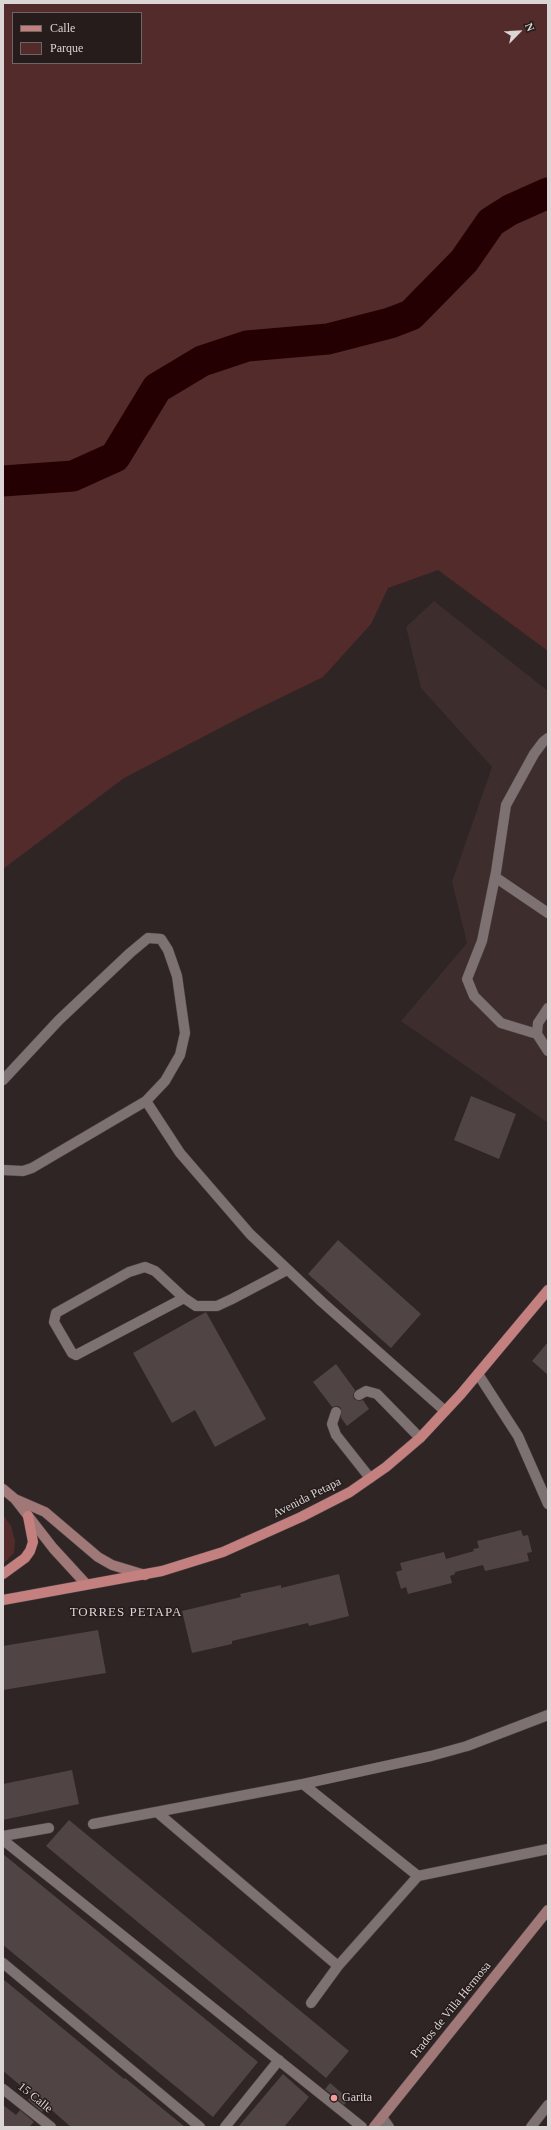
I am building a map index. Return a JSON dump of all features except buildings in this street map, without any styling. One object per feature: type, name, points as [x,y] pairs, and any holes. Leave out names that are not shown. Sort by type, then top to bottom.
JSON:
[{"type":"main road","name":"Avenida Petapa","points":[[3,1600],[86,1584],[145,1575],[224,1552],[302,1517],[350,1492],[420,1438],[478,1374],[548,1290]]},
{"type":"main road","points":[[3,1489],[14,1499],[53,1548],[86,1584]]},
{"type":"main road","points":[[14,1499],[45,1512],[98,1557],[112,1565],[145,1575]]},
{"type":"main road","points":[[3,1574],[25,1558],[30,1551],[33,1542],[28,1516]]},
{"type":"main road","name":"Prados de Villa Hermosa","points":[[374,2127],[548,1910]]},
{"type":"street","points":[[537,1034],[501,1023],[474,996],[467,979],[482,941],[495,877],[506,805],[534,754],[548,738]]},
{"type":"street","points":[[495,877],[548,913]]},
{"type":"street","points":[[3,1080],[59,1020],[130,953],[148,938],[155,937],[161,939],[165,944],[174,965],[185,1033],[180,1054],[166,1081],[146,1102],[32,1168],[18,1171],[3,1170]]},
{"type":"street","points":[[548,1008],[538,1023],[537,1034],[548,1051]]},
{"type":"street","points":[[146,1102],[180,1154],[250,1234],[287,1270],[445,1411]]},
{"type":"street","points":[[184,1298],[76,1355],[72,1353],[54,1322],[56,1313],[129,1272],[145,1267],[155,1271],[184,1298],[196,1306],[216,1306],[287,1270]]},
{"type":"street","points":[[478,1374],[518,1436],[548,1504]]},
{"type":"street","points":[[359,1395],[366,1391],[377,1394],[420,1438]]},
{"type":"street","points":[[336,1412],[332,1424],[336,1435],[370,1478]]},
{"type":"street","points":[[93,1824],[158,1813],[303,1784],[438,1754],[467,1746],[548,1715]]},
{"type":"street","points":[[303,1784],[418,1876]]},
{"type":"street","points":[[158,1813],[338,1966]]},
{"type":"street","points":[[3,1836],[48,1828]]},
{"type":"street","points":[[3,1840],[362,2127]]},
{"type":"street","points":[[311,2003],[338,1966],[418,1876],[548,1849]]},
{"type":"street","points":[[3,1963],[200,2127]]},
{"type":"street","points":[[225,2127],[279,2060]]},
{"type":"street","name":"15 Calle","points":[[3,2089],[50,2127]]},
{"type":"street","points":[[531,2127],[548,2104]]},
{"type":"street","points":[[382,2117],[389,2127]]},
{"type":"shaded area","points":[[434,601],[548,691],[548,1123],[401,1021],[467,943],[452,882],[492,767],[421,688],[406,627]]},
{"type":"green space","points":[[3,3],[548,3],[548,651],[438,570],[388,588],[371,624],[323,677],[245,715],[124,778],[3,869]]},
{"type":"green space","points":[[3,1515],[11,1526],[15,1541],[14,1553],[3,1564]]},
{"type":"waterway","points":[[3,481],[73,476],[115,457],[157,388],[202,361],[247,346],[328,339],[390,323],[411,315],[464,261],[491,222],[510,210],[548,193]]},
{"type":"place","name":"Garita","points":[[334,2098]]},
{"type":"district","name":"TORRES PETAPA","points":[[126,1613]]}]
